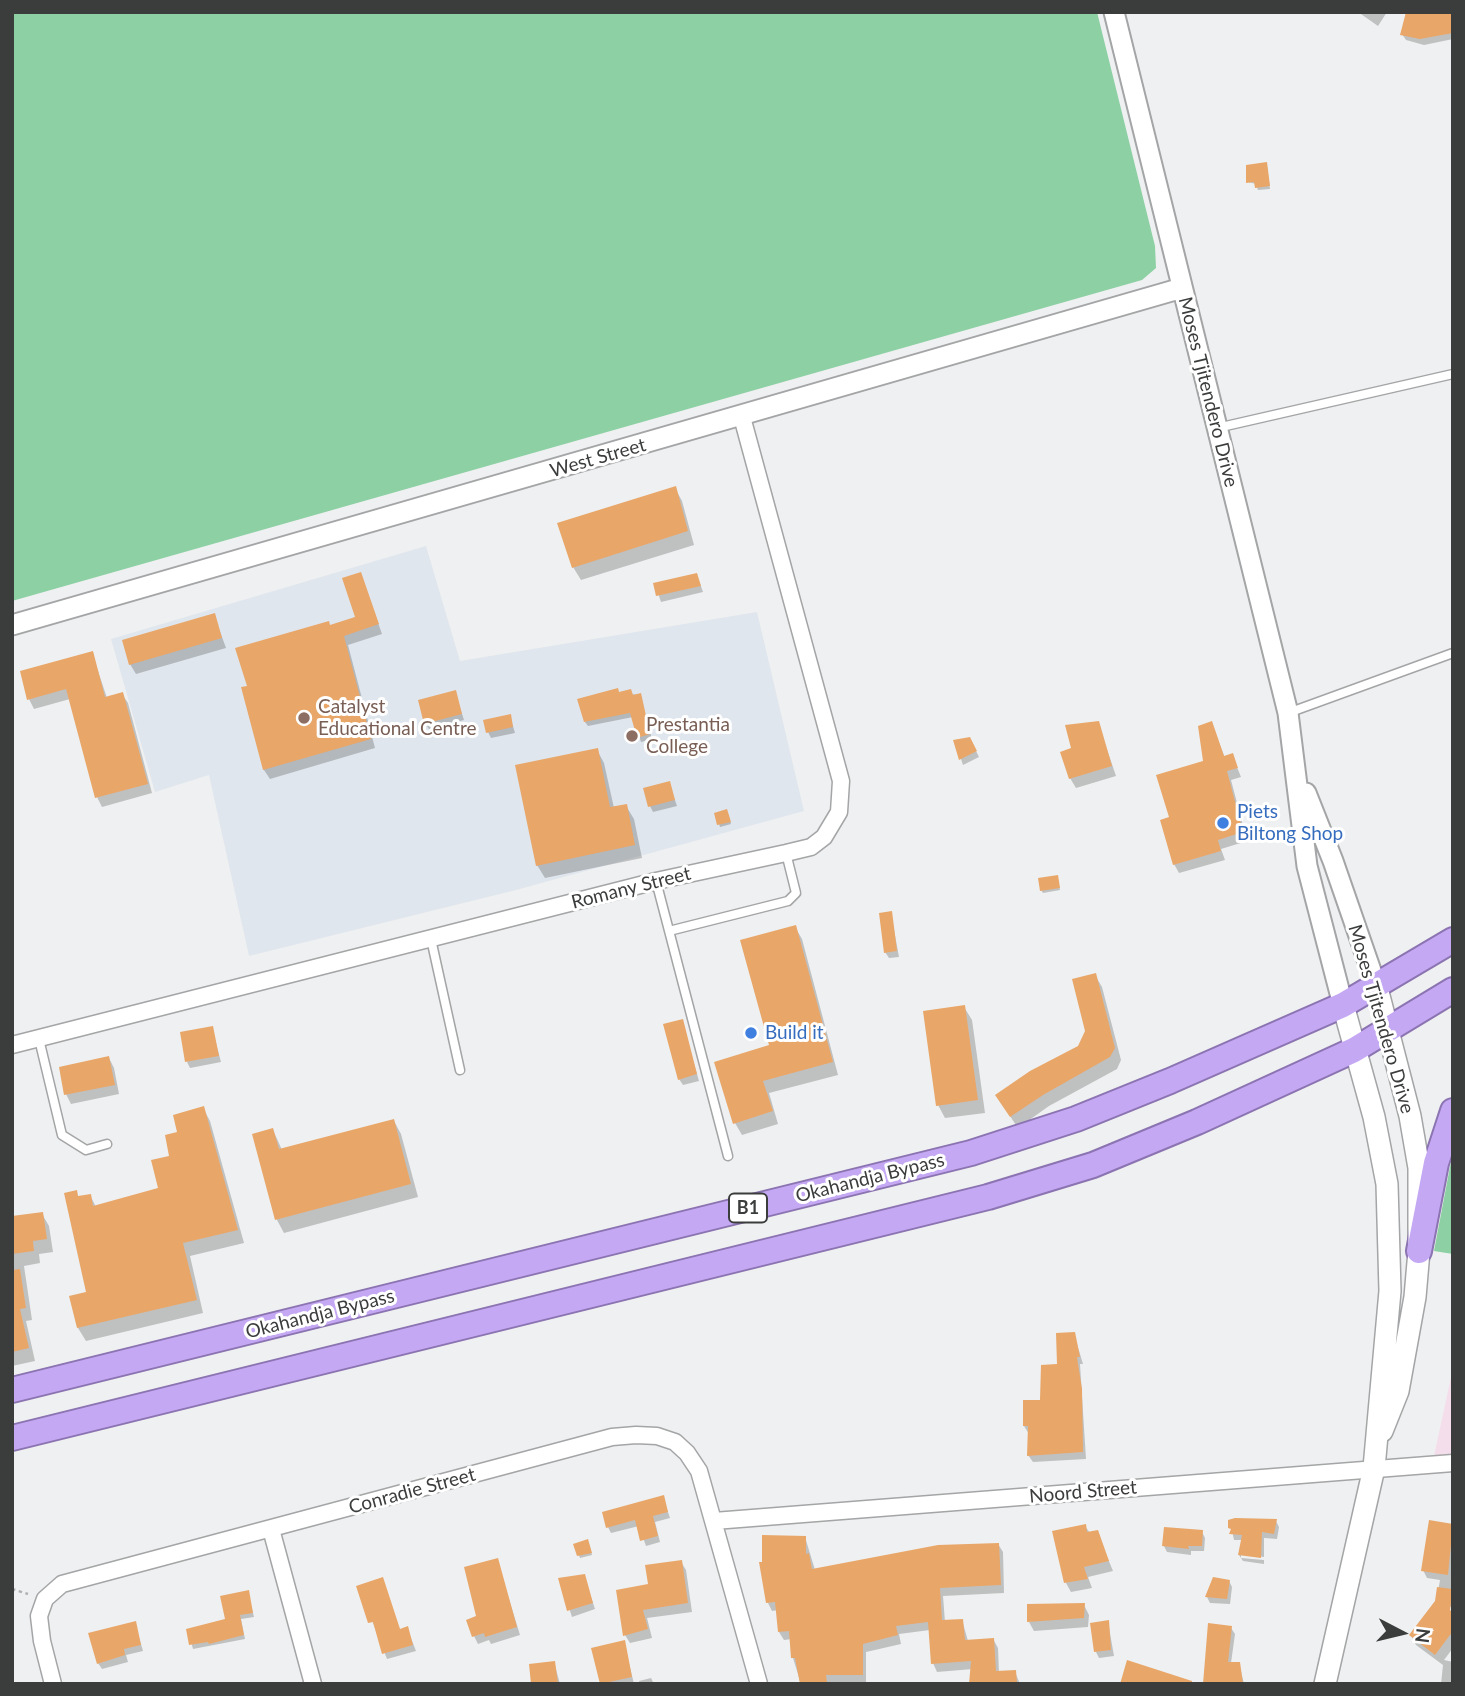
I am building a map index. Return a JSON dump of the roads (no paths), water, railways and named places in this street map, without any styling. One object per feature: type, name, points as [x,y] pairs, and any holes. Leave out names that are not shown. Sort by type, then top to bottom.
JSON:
[{"type":"highway","name":"Okahandja Bypass","points":[[12,1390],[971,1153],[1123,1100],[1343,1005],[1377,988],[1453,940]]},
{"type":"highway","points":[[12,1438],[988,1197],[1093,1164],[1197,1122],[1354,1050],[1453,990]]},
{"type":"highway","points":[[1419,1251],[1436,1163],[1453,1111]]},
{"type":"main road","name":"Moses Tjitendero Drive","points":[[1377,988],[1419,1168],[1419,1251],[1398,1391],[1378,1437]]},
{"type":"main road","name":"Moses Tjitendero Drive","points":[[1325,1684],[1374,1468],[1390,1291],[1388,1207],[1374,1117],[1343,1005]]},
{"type":"street","name":"Moses Tjitendero Drive","points":[[1114,12],[1288,713],[1298,772],[1307,866],[1343,1005]]},
{"type":"street","name":"West Street","points":[[12,625],[742,417],[1182,288]]},
{"type":"street","name":"Romany Street","points":[[12,1045],[656,881],[811,847],[833,826],[839,812],[841,781],[742,417]]},
{"type":"street","name":"Moses Tjitendero Drive","points":[[1298,772],[1333,860],[1377,988]]},
{"type":"street","name":"Conradie Street","points":[[53,1684],[41,1641],[39,1616],[45,1599],[62,1584],[612,1437],[636,1435],[657,1436],[675,1442],[687,1453],[698,1471],[759,1684]]},
{"type":"street","name":"Noord Street","points":[[714,1521],[1453,1463]]},
{"type":"street","points":[[271,1529],[313,1684]]},
{"type":"lane","points":[[1217,428],[1453,374]]},
{"type":"lane","points":[[1288,713],[1453,653]]},
{"type":"lane","points":[[670,931],[788,901],[796,893],[786,853]]},
{"type":"lane","points":[[656,881],[728,1156]]},
{"type":"lane","points":[[431,939],[460,1070]]},
{"type":"lane","points":[[39,1038],[62,1135],[86,1150],[107,1144]]},
{"type":"place","name":"Catalyst Educational Centre","points":[[304,718]]},
{"type":"place","name":"Prestantia College","points":[[632,736]]},
{"type":"place","name":"Piets Biltong Shop","points":[[1223,823]]},
{"type":"place","name":"Build it","points":[[751,1033]]}]
